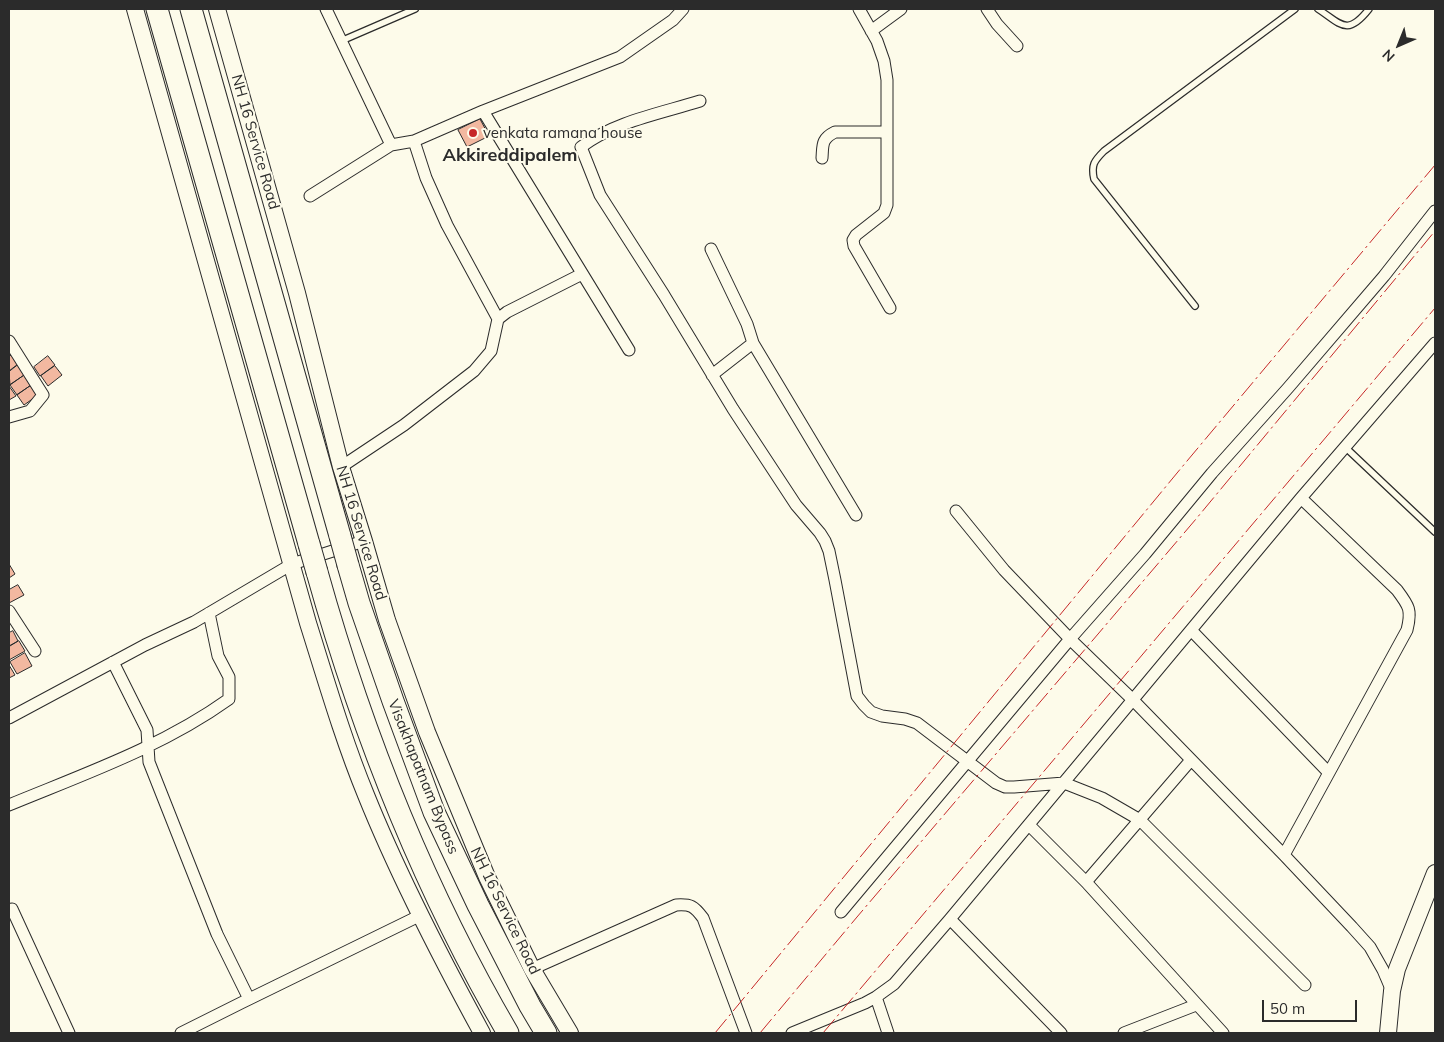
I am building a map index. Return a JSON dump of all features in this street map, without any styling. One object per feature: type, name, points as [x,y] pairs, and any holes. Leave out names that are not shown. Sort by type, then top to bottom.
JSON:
[{"type":"highway","points":[[158,9],[308,544],[367,732],[444,913],[508,1033]]},
{"type":"highway","name":"Visakhapatnam Bypass","points":[[191,9],[348,565],[393,702],[434,812],[478,905],[546,1033]]},
{"type":"street","points":[[135,9],[308,623],[339,720],[366,795],[435,946],[482,1033]]},
{"type":"street","name":"NH 16 Service Road","points":[[217,9],[297,293],[341,467],[387,620],[427,732],[487,877],[532,969],[570,1033]]},
{"type":"street","points":[[326,9],[391,145]]},
{"type":"street","points":[[310,196],[391,145],[414,141],[483,111],[620,57],[673,20],[683,9]]},
{"type":"street","points":[[860,9],[877,41],[884,60],[887,80],[887,205],[884,213],[861,229],[853,240],[854,246],[890,308]]},
{"type":"street","points":[[871,30],[901,9]]},
{"type":"street","points":[[987,9],[997,24],[1017,46]]},
{"type":"street","points":[[700,101],[619,126],[593,138],[581,147],[600,195],[664,295],[733,409],[796,505],[820,533],[825,542],[829,551],[857,696],[871,712],[917,723],[967,762],[996,783],[1005,787],[1064,783],[1102,798],[1140,820],[1306,985]]},
{"type":"street","points":[[483,111],[629,350]]},
{"type":"street","points":[[822,158],[823,142],[835,132],[887,132]]},
{"type":"street","points":[[414,141],[426,178],[447,226],[498,319]]},
{"type":"street","points":[[841,912],[1070,639],[1384,276],[1435,211]]},
{"type":"street","points":[[711,249],[747,324],[753,344],[856,515]]},
{"type":"street","points":[[341,467],[404,425],[474,371],[491,350],[498,319],[506,312],[582,274]]},
{"type":"street","points":[[9,341],[43,396],[30,411],[9,418]]},
{"type":"street","points":[[792,1033],[876,997],[894,984],[1301,498],[1435,343]]},
{"type":"street","points":[[712,375],[753,344]]},
{"type":"street","points":[[1284,855],[1407,630],[1410,616],[1407,603],[1397,590],[1301,498]]},
{"type":"street","points":[[956,512],[1004,570],[1070,639],[1192,760],[1370,947],[1384,970],[1392,991]]},
{"type":"street","points":[[9,717],[145,645],[194,622],[292,564],[364,541]]},
{"type":"street","points":[[9,611],[35,651]]},
{"type":"street","points":[[9,805],[148,747],[205,716],[229,699],[229,677],[218,656],[209,613]]},
{"type":"street","points":[[1191,630],[1329,773]]},
{"type":"street","points":[[113,662],[147,730],[150,762],[216,934],[249,999]]},
{"type":"street","points":[[1086,882],[1192,760]]},
{"type":"street","points":[[1029,825],[1086,882],[1222,1033]]},
{"type":"street","points":[[1388,1033],[1396,969],[1435,873]]},
{"type":"street","points":[[532,969],[676,905],[688,904],[696,909],[703,918],[746,1033]]},
{"type":"street","points":[[10,907],[68,1033]]},
{"type":"street","points":[[181,1033],[421,915]]},
{"type":"street","points":[[950,919],[1061,1033]]},
{"type":"street","points":[[876,997],[888,1033]]},
{"type":"street","points":[[1124,1033],[1196,1005]]},
{"type":"lane","points":[[341,41],[407,10],[415,9]]},
{"type":"lane","points":[[1194,306],[1094,179],[1092,170],[1096,160],[1113,145],[1295,9]]},
{"type":"lane","points":[[1318,9],[1346,26],[1355,23],[1369,9]]},
{"type":"lane","points":[[1345,447],[1435,532]]},
{"type":"building","name":"venkata ramana house","points":[[480,119],[489,136],[467,147],[458,130]]},
{"type":"building","points":[[12,355],[18,364],[9,371],[9,357]]},
{"type":"building","points":[[48,356],[55,365],[40,376],[34,367]]},
{"type":"building","points":[[18,365],[24,375],[10,385],[9,372]]},
{"type":"building","points":[[55,366],[62,375],[48,386],[41,376]]},
{"type":"building","points":[[25,375],[31,385],[17,395],[10,385]]},
{"type":"building","points":[[32,385],[38,395],[24,405],[17,395]]},
{"type":"building","points":[[9,386],[16,396],[9,400]]},
{"type":"building","points":[[9,564],[15,574],[9,578]]},
{"type":"building","points":[[18,585],[24,595],[9,603],[9,590]]},
{"type":"building","points":[[13,631],[18,641],[9,646],[9,633]]},
{"type":"building","points":[[19,641],[25,651],[9,660],[9,647]]},
{"type":"building","points":[[25,653],[32,666],[17,674],[10,662]]},
{"type":"building","points":[[9,665],[15,675],[9,678]]},
{"type":"power","points":[[715,1033],[1182,467],[1435,165]]},
{"type":"power","points":[[760,1033],[1196,519],[1435,231]]},
{"type":"power","points":[[823,1033],[1435,308]]},
{"type":"place","name":"venkata ramana house","points":[[473,133]]},
{"type":"district","name":"Akkireddipalem","points":[[510,156]]}]
